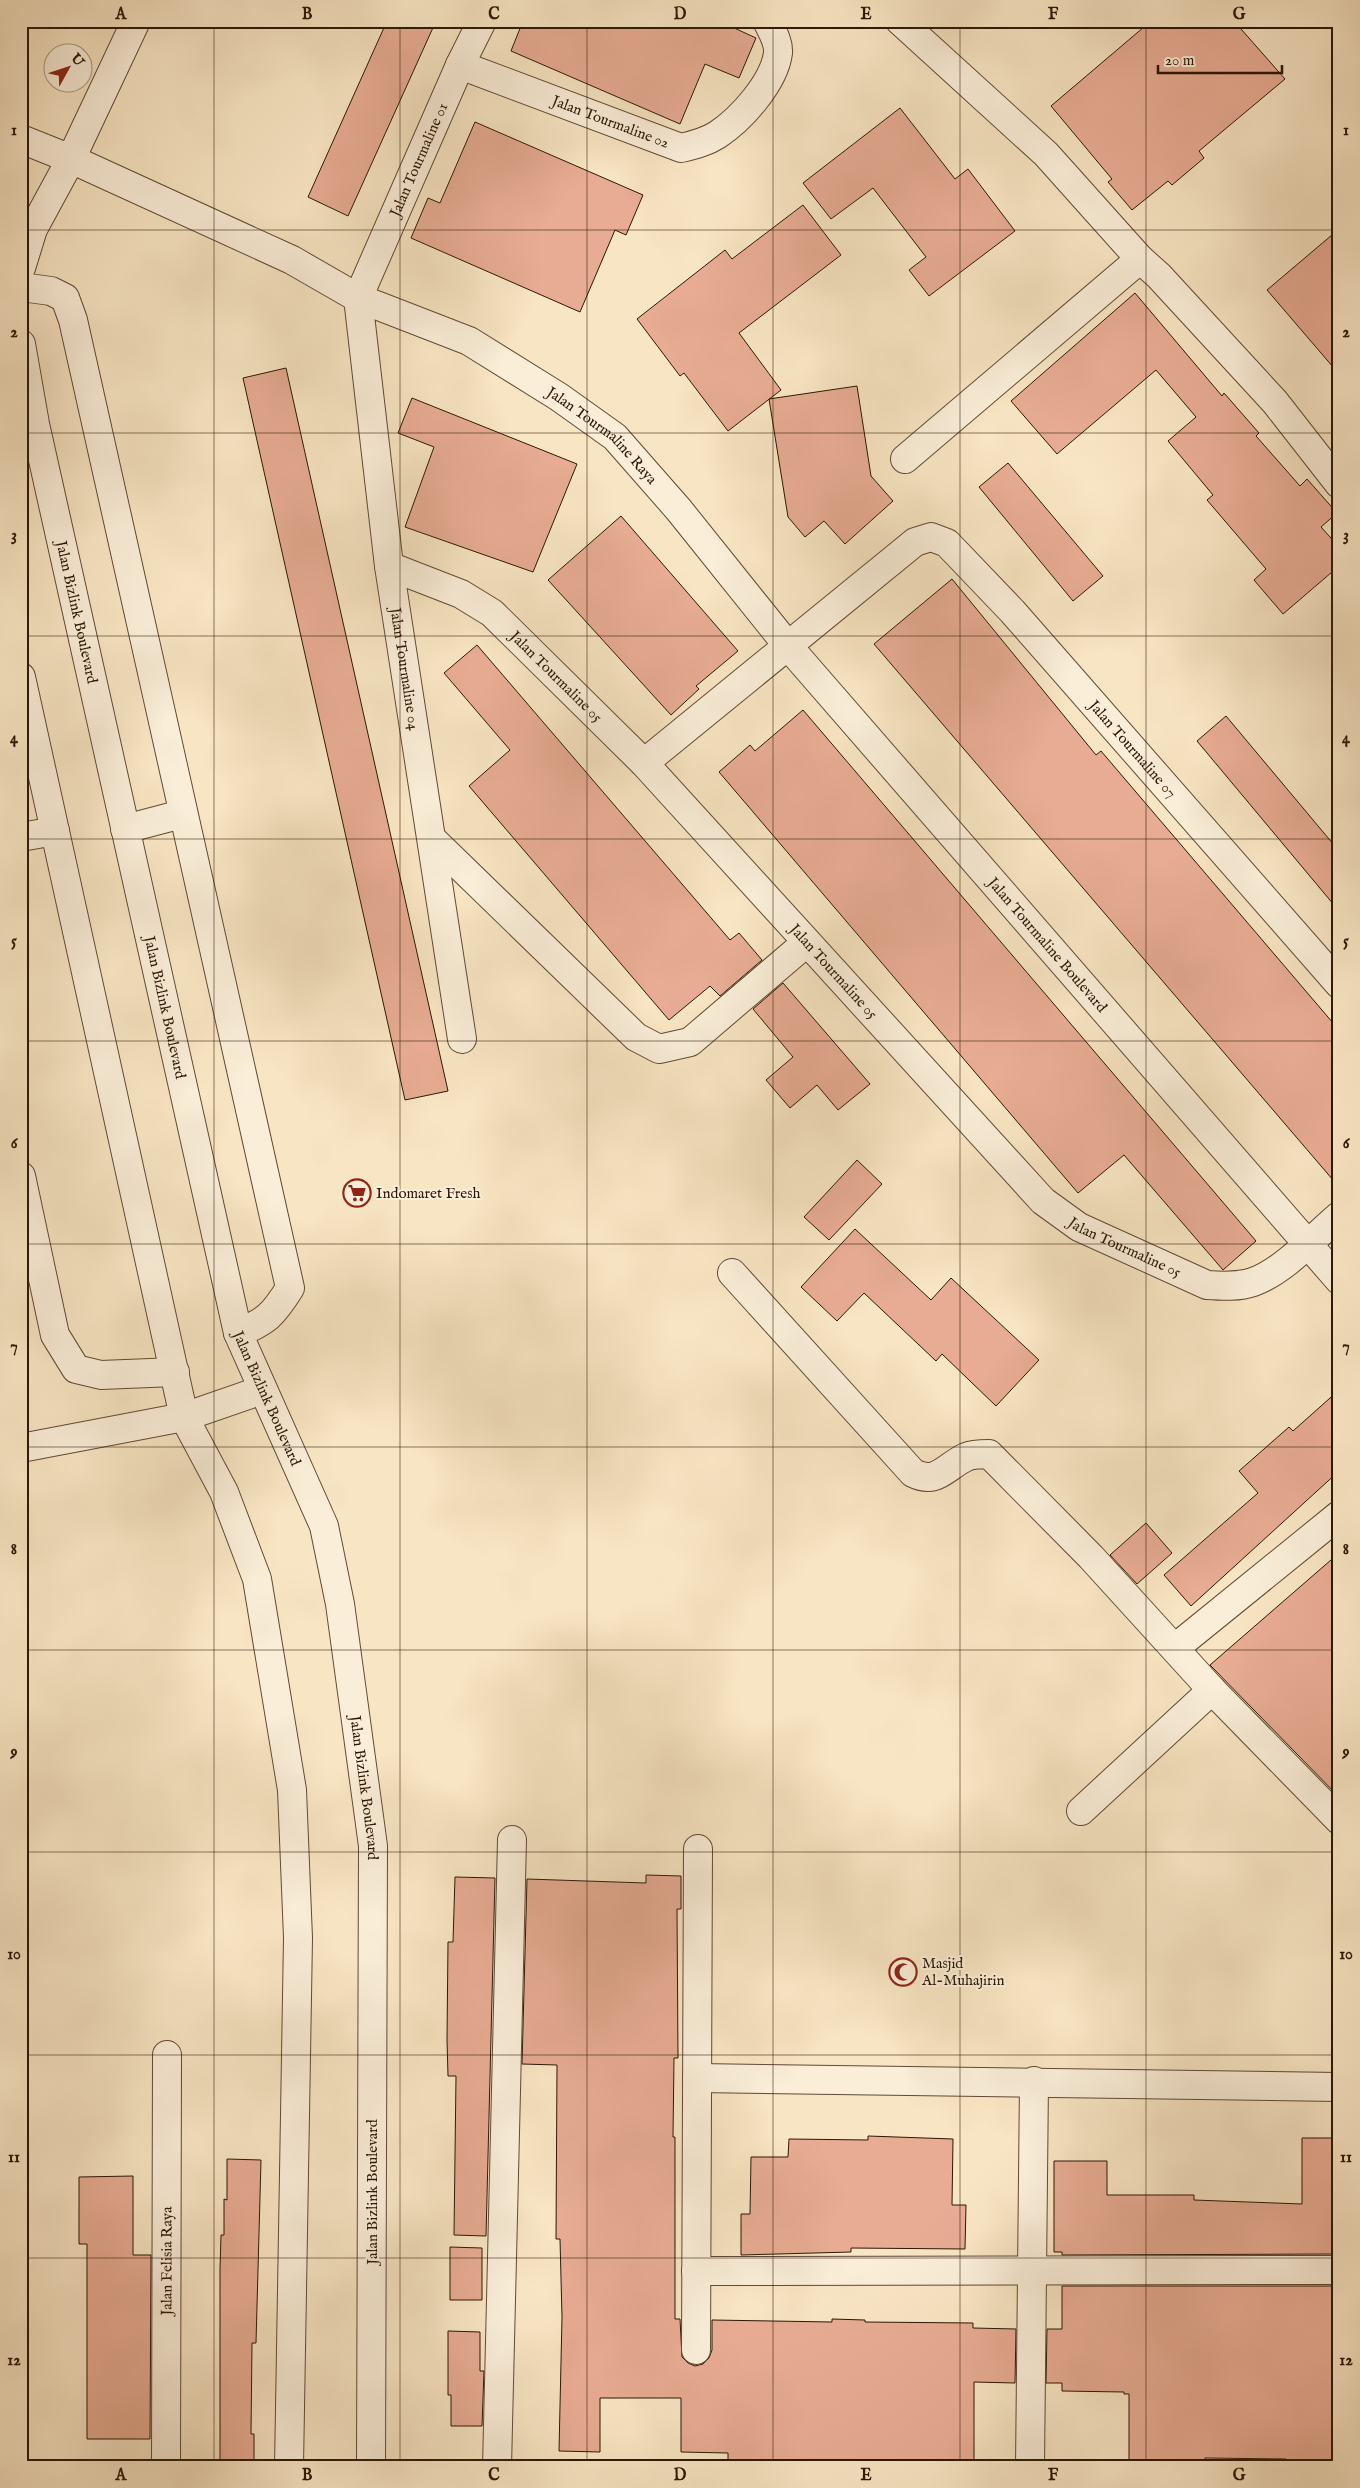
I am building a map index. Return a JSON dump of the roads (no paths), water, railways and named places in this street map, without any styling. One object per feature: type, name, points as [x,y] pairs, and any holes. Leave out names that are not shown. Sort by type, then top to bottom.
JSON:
[{"type":"street","points":[[21,268],[33,230],[71,158],[136,21]]},
{"type":"street","name":"Jalan Tourmaline 01","points":[[358,298],[460,65],[482,21]]},
{"type":"street","name":"Jalan Tourmaline 02","points":[[460,65],[681,148],[698,145],[716,135],[740,115],[757,96],[772,72],[778,53],[777,40],[767,21]]},
{"type":"street","points":[[900,21],[1046,154],[1140,259],[1159,276],[1275,402],[1339,484]]},
{"type":"street","name":"Jalan Tourmaline Raya","points":[[21,139],[71,158],[292,260],[358,298],[469,341],[559,397],[615,437],[679,510],[788,646]]},
{"type":"street","points":[[905,459],[1140,259]]},
{"type":"street","points":[[21,287],[51,291],[65,298],[72,320],[290,1288],[277,1308],[264,1322],[238,1333]]},
{"type":"street","name":"Jalan Tourmaline 04","points":[[358,298],[389,566],[462,1039]]},
{"type":"street","name":"Jalan Bizlink Boulevard","points":[[21,344],[35,424],[238,1333],[324,1526],[340,1604],[373,1846],[371,2467]]},
{"type":"street","name":"Jalan Tourmaline 07","points":[[788,646],[915,542],[931,537],[947,543],[1012,611],[1339,984]]},
{"type":"street","name":"Jalan Tourmaline 05","points":[[389,566],[461,594],[492,613],[644,763],[1043,1201],[1079,1227],[1207,1285],[1228,1287],[1253,1282],[1277,1269],[1339,1216]]},
{"type":"street","points":[[644,763],[788,646]]},
{"type":"street","name":"Jalan Tourmaline Boulevard","points":[[788,646],[1339,1280]]},
{"type":"street","points":[[21,677],[184,1417],[224,1492],[257,1579],[292,1790],[298,1938],[289,2467]]},
{"type":"street","points":[[125,829],[182,814]]},
{"type":"street","points":[[21,837],[55,831]]},
{"type":"street","points":[[432,838],[636,1037],[659,1049],[690,1042],[806,943]]},
{"type":"street","points":[[21,1176],[56,1335],[76,1369],[100,1375],[174,1372]]},
{"type":"street","points":[[732,1273],[913,1473],[922,1478],[934,1478],[975,1454],[989,1454],[1091,1557],[1212,1690],[1339,1820]]},
{"type":"street","points":[[21,1448],[184,1417],[262,1390]]},
{"type":"street","points":[[1175,1648],[1339,1515]]},
{"type":"street","points":[[1081,1812],[1212,1690]]},
{"type":"street","points":[[497,2467],[512,1840]]},
{"type":"street","points":[[696,2350],[698,1849]]},
{"type":"street","name":"Jalan Felisia Raya","points":[[166,2467],[167,2055]]},
{"type":"street","points":[[697,2078],[1034,2081],[1339,2087]]},
{"type":"street","points":[[1030,2467],[1034,2081]]},
{"type":"street","points":[[696,2271],[1339,2270]]},
{"type":"place","name":"Indomaret Fresh","points":[[357,1193]]},
{"type":"place","name":"Masjid Al-Muhajirin","points":[[903,1972]]}]
